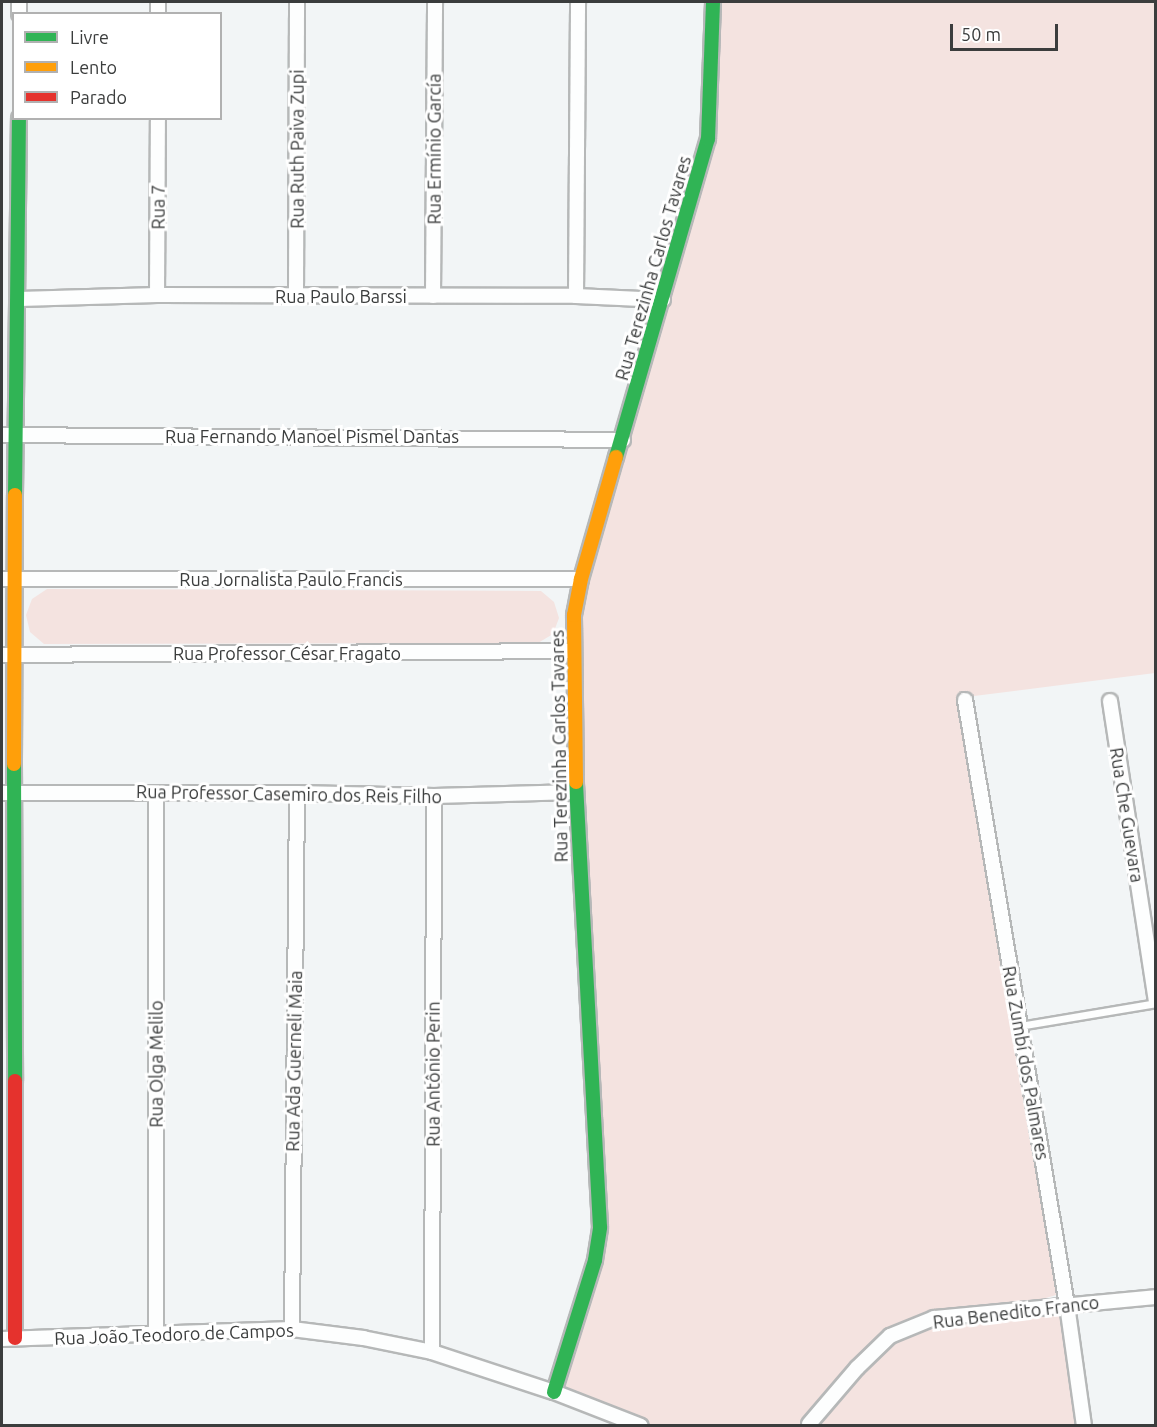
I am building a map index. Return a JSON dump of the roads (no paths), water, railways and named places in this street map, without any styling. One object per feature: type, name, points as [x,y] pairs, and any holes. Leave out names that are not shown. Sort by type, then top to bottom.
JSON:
[{"type":"street","name":"Rua Ruth Paiva Zupi","points":[[296,296],[297,2]]},
{"type":"street","name":"Rua Ermínio García","points":[[433,296],[435,2]]},
{"type":"street","points":[[576,296],[578,2]]},
{"type":"street","name":"Rua Terezinha Carlos Tavares","points":[[554,1392],[595,1260],[600,1227],[576,792],[574,615],[581,579],[623,440],[708,139],[713,2]]},
{"type":"street","points":[[8,1338],[8,579],[16,435],[19,120]]},
{"type":"street","name":"Rua 7","points":[[157,295],[158,120]]},
{"type":"street","name":"Rua Paulo Barssi","points":[[19,298],[157,295],[576,296],[663,300]]},
{"type":"street","name":"Rua Fernando Manoel Pismel Dantas","points":[[2,435],[623,440]]},
{"type":"street","name":"Rua Jornalista Paulo Francis","points":[[8,579],[581,579]]},
{"type":"street","name":"Rua Professor César Fragato","points":[[8,655],[573,651]]},
{"type":"street","name":"Rua Zumbí dos Palmares","points":[[965,700],[1067,1305],[1084,1425]]},
{"type":"street","name":"Rua Che Guevara","points":[[1110,701],[1155,1001]]},
{"type":"street","name":"Rua Professor Casemiro dos Reis Filho","points":[[8,793],[297,793],[434,796],[576,792]]},
{"type":"street","name":"Rua Olga Melilo","points":[[156,793],[156,1334]]},
{"type":"street","name":"Rua Ada Guerneli Maia","points":[[292,1329],[297,793]]},
{"type":"street","name":"Rua Antônio Perin","points":[[432,1352],[434,796]]},
{"type":"street","name":"Rua Benedito Franco","points":[[811,1425],[856,1368],[890,1336],[934,1318],[1155,1297]]},
{"type":"street","name":"Rua João Teodoro de Campos","points":[[8,1338],[292,1329],[363,1338],[432,1352],[554,1392]]},
{"type":"street","points":[[554,1392],[641,1425]]},
{"type":"lane","points":[[1019,1026],[1155,1001]]}]
